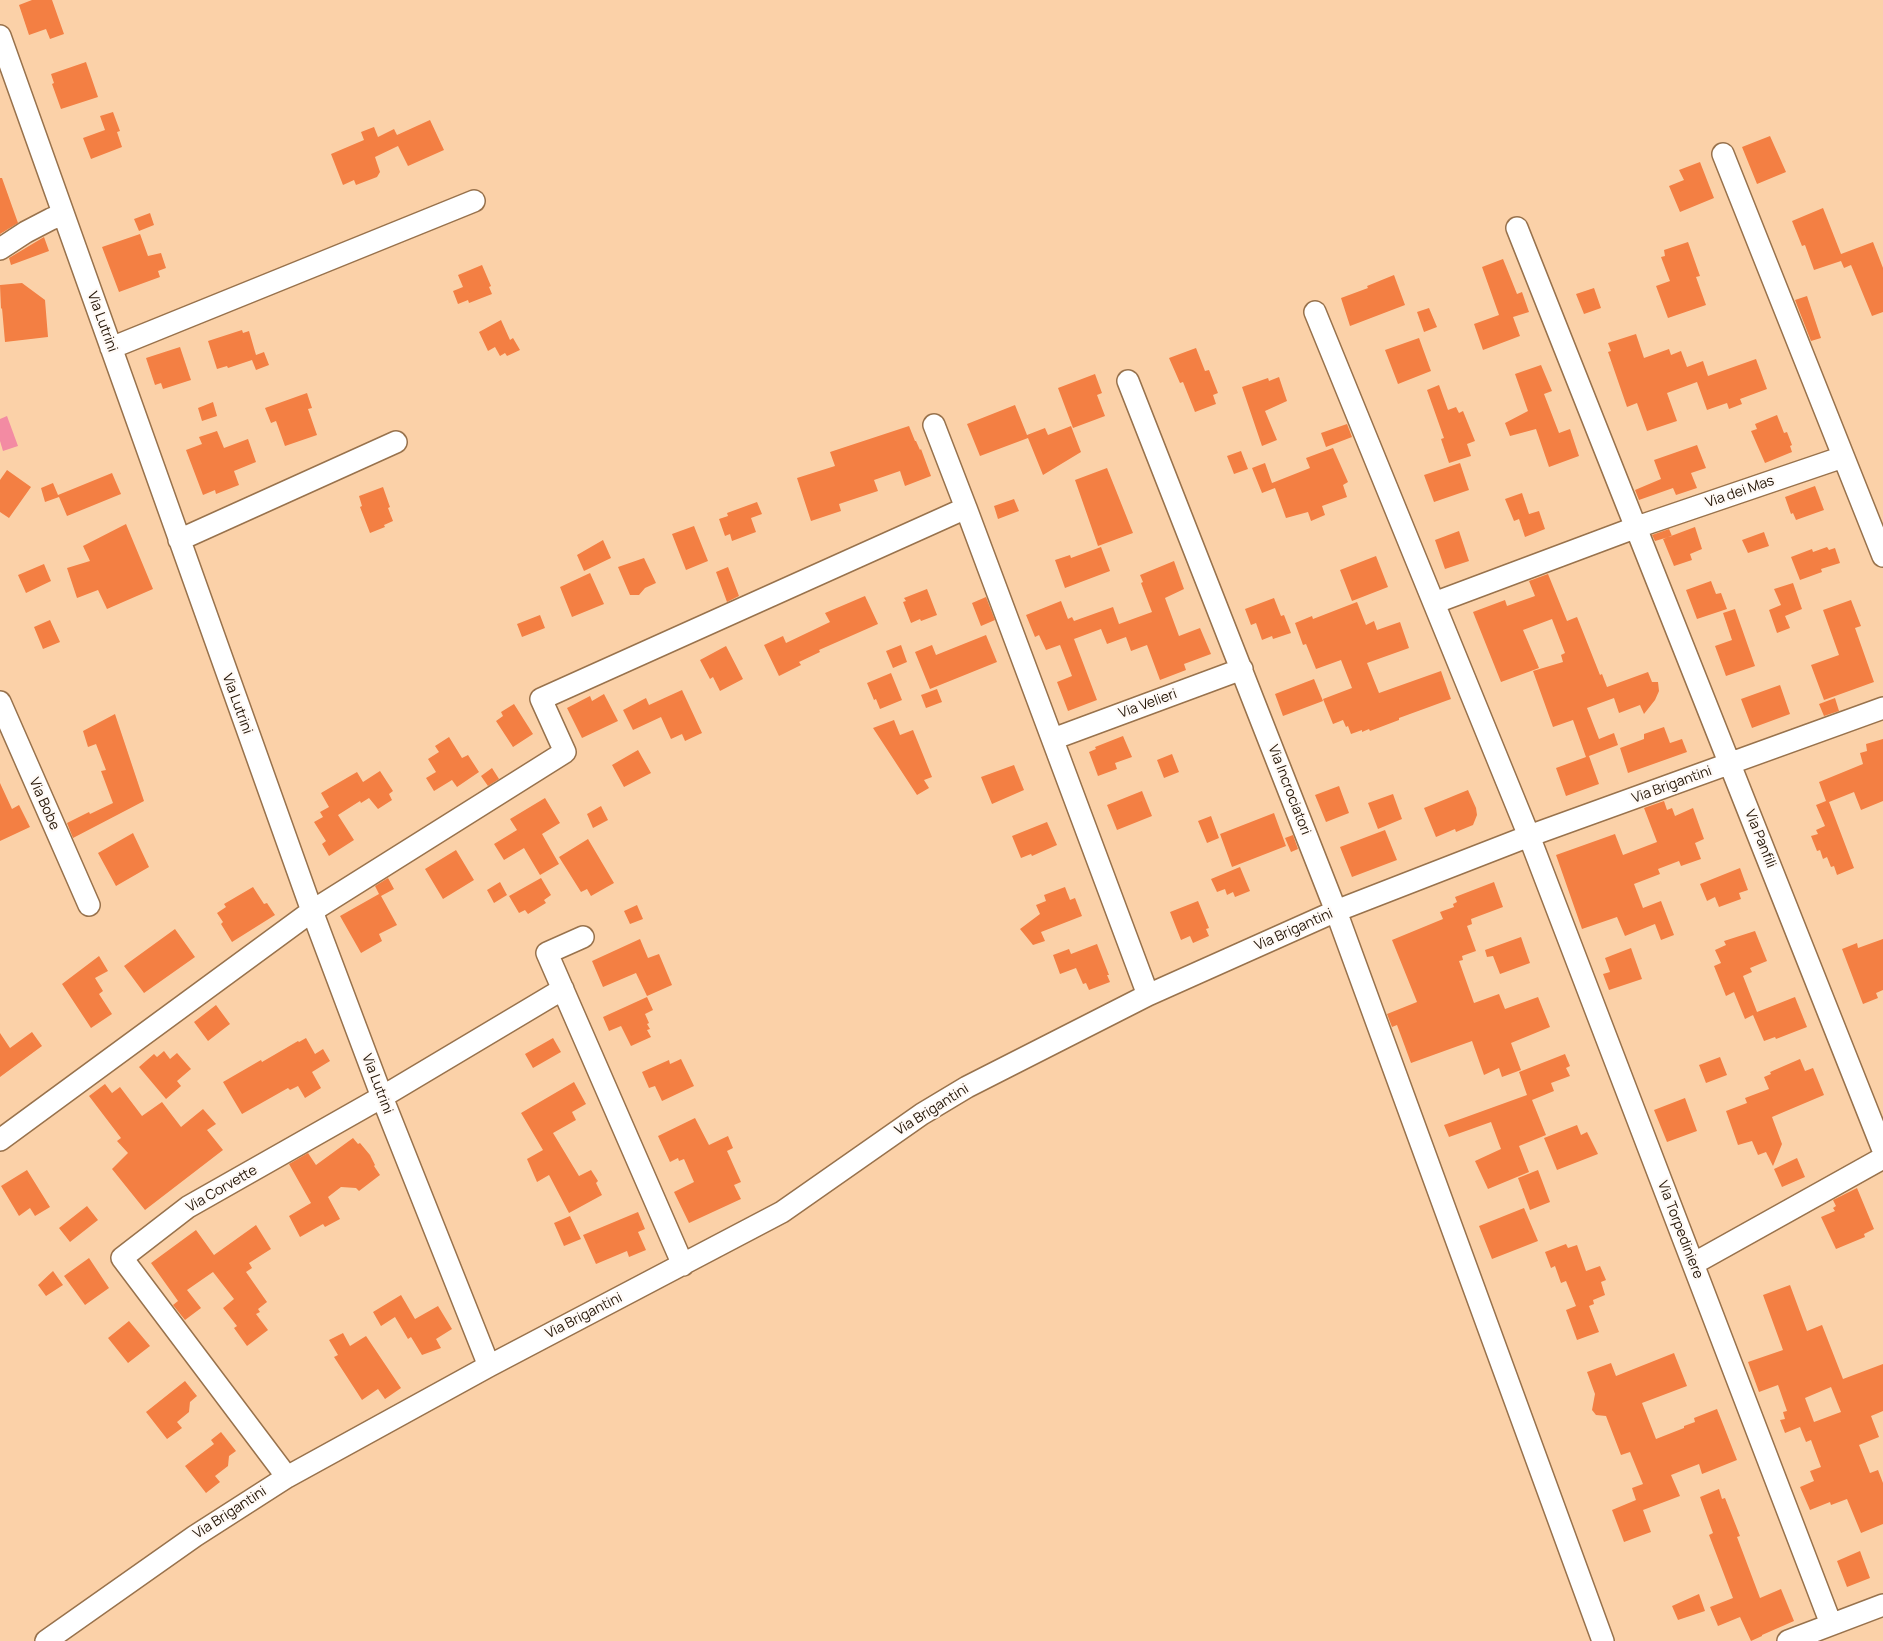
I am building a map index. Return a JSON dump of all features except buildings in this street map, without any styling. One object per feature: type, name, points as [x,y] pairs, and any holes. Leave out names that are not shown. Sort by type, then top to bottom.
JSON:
[{"type":"street","name":"Via Lutrini","points":[[2,49],[63,214],[312,911],[382,1097],[489,1366]]},
{"type":"street","points":[[1723,154],[1883,556]]},
{"type":"street","points":[[111,348],[474,201]]},
{"type":"street","points":[[0,249],[26,232],[63,214]]},
{"type":"street","name":"Via Panfili","points":[[1517,228],[1883,1150]]},
{"type":"street","name":"Via Torpediniere","points":[[1315,312],[1529,836],[1831,1624]]},
{"type":"street","name":"Via Incrociatori","points":[[1128,381],[1336,912],[1603,1641]]},
{"type":"street","points":[[934,425],[1148,995]]},
{"type":"street","points":[[179,540],[396,442]]},
{"type":"street","name":"Via dei Mas","points":[[1434,603],[1637,527],[1843,456]]},
{"type":"street","points":[[0,1140],[312,911],[565,752],[541,699],[966,508]]},
{"type":"street","name":"Via Velieri","points":[[1053,739],[1242,669]]},
{"type":"street","name":"Via Bobe","points":[[0,702],[89,905]]},
{"type":"street","name":"Via Brigantini","points":[[46,1641],[195,1536],[287,1477],[489,1366],[782,1212],[922,1114],[967,1087],[1148,995],[1336,912],[1529,836],[1883,708]]},
{"type":"street","points":[[583,937],[547,953],[683,1265]]},
{"type":"street","name":"Via Corvette","points":[[287,1477],[122,1258],[188,1208],[382,1097],[563,989]]},
{"type":"street","points":[[1693,1264],[1883,1158]]},
{"type":"street","points":[[1788,1641],[1883,1605]]},
{"type":"shaded area","points":[[7,416],[18,446],[3,451],[0,441],[0,419]]}]
